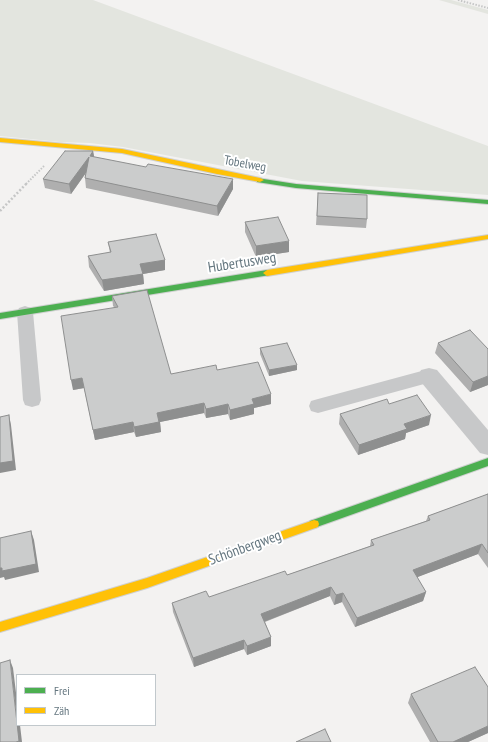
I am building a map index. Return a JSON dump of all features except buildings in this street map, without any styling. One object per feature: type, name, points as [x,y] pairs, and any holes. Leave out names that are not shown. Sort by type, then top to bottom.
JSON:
[{"type":"street","name":"Tobelweg","points":[[0,140],[122,152],[217,172],[296,186],[488,202]]},
{"type":"street","name":"Hubertusweg","points":[[0,316],[488,237]]},
{"type":"street","points":[[429,376],[488,446]]},
{"type":"street","name":"Schönbergweg","points":[[0,627],[147,583],[488,462]]},
{"type":"lane","points":[[25,312],[32,400]]},
{"type":"lane","points":[[318,406],[429,376]]},
{"type":"path","points":[[458,0],[488,8]]},
{"type":"path","points":[[0,211],[63,146]]},
{"type":"shaded area","points":[[0,0],[93,0],[488,146],[488,195],[302,181],[123,147],[0,136]]},
{"type":"shaded area","points":[[439,0],[451,0],[488,10],[488,14]]},
{"type":"traffic: fast","points":[[260,180],[296,186],[488,202]]},
{"type":"traffic: fast","points":[[0,316],[267,273]]},
{"type":"traffic: fast","points":[[314,524],[488,462]]},
{"type":"traffic: slow","points":[[0,140],[122,151],[260,180]]},
{"type":"traffic: slow","points":[[267,273],[488,237]]},
{"type":"traffic: slow","points":[[0,627],[147,583],[314,524]]}]
